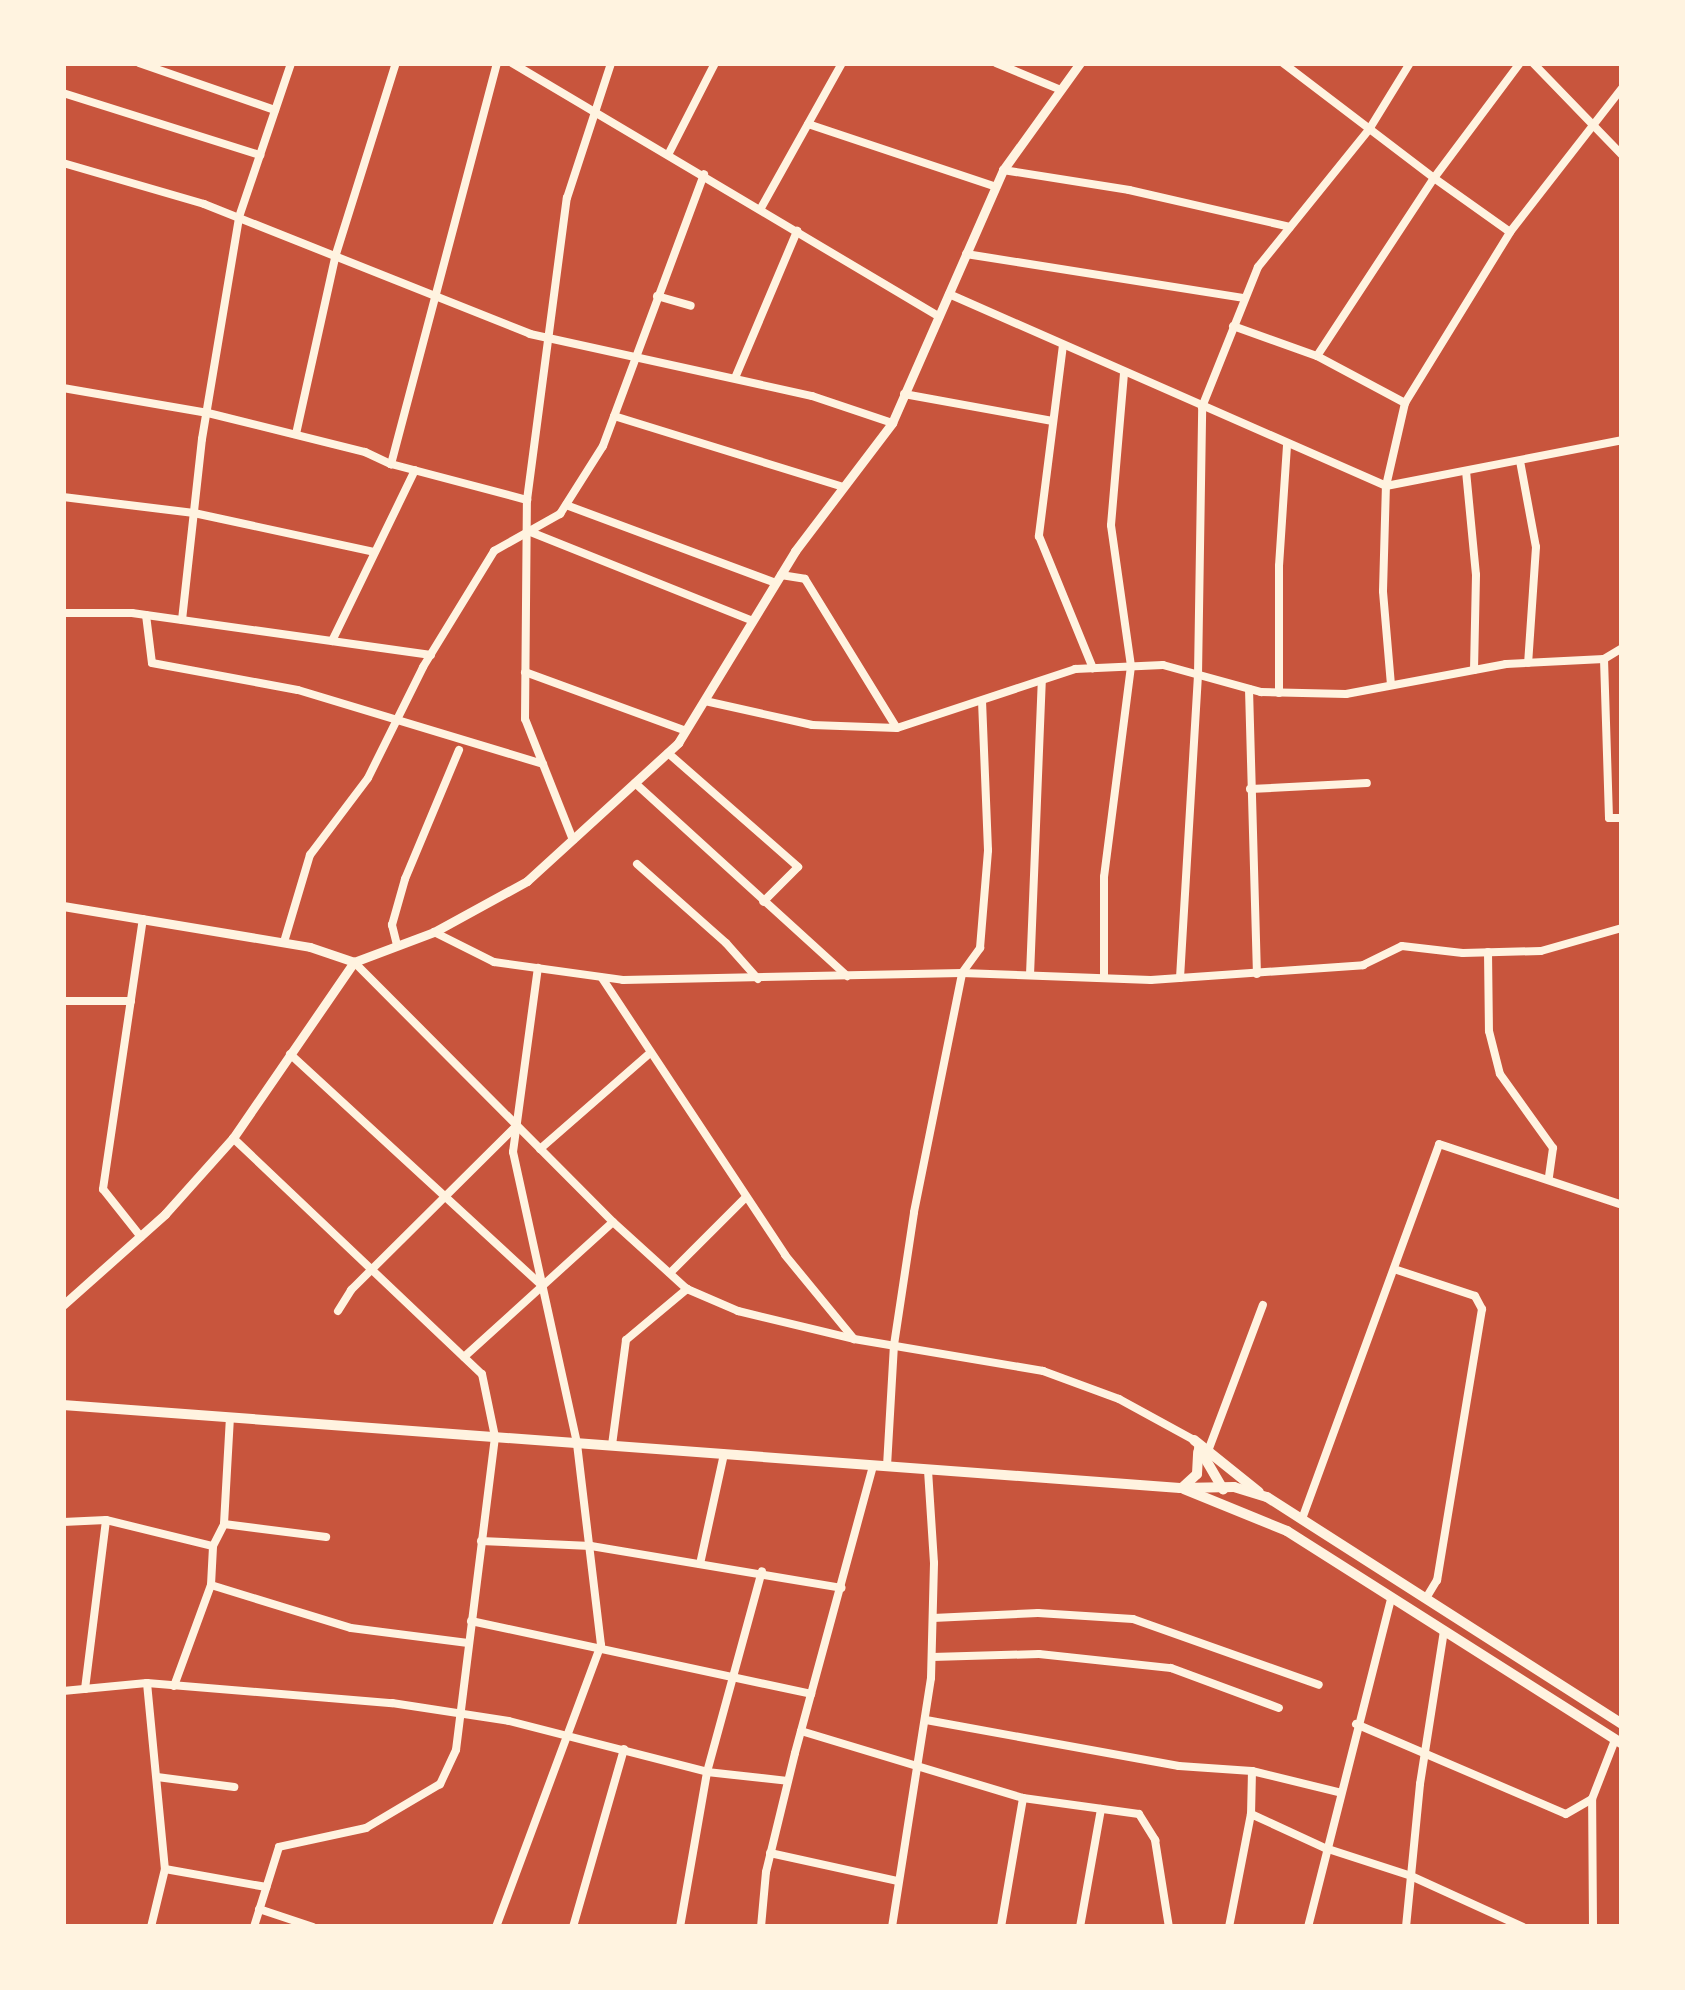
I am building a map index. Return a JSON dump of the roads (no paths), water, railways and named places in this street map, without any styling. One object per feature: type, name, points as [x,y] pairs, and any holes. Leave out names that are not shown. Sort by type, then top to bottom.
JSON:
[{"type":"main road","points":[[63,1405],[1180,1488],[1222,1485],[1267,1497]]},
{"type":"main road","points":[[1194,1440],[1267,1497],[1622,1724]]},
{"type":"main road","points":[[1194,1440],[1229,1505]]},
{"type":"main road","points":[[1180,1488],[1197,1474],[1194,1440]]},
{"type":"main road","points":[[1180,1488],[1287,1531],[1619,1742]]},
{"type":"street","points":[[139,63],[275,110]]},
{"type":"street","points":[[182,620],[239,217],[291,63]]},
{"type":"street","points":[[296,434],[336,254],[396,63]]},
{"type":"street","points":[[391,464],[496,63]]},
{"type":"street","points":[[512,63],[599,110],[939,317]]},
{"type":"street","points":[[573,840],[526,719],[527,500],[567,198],[611,63]]},
{"type":"street","points":[[669,153],[715,63]]},
{"type":"street","points":[[761,208],[842,63]]},
{"type":"street","points":[[996,63],[1061,90]]},
{"type":"street","points":[[63,1305],[141,1237],[233,1138],[354,962],[434,932],[527,881],[668,753],[778,579],[892,423],[1004,170],[1080,63]]},
{"type":"street","points":[[1283,63],[1510,232]]},
{"type":"street","points":[[1180,978],[1198,674],[1202,407],[1258,267],[1370,128],[1410,63]]},
{"type":"street","points":[[1317,356],[1434,178],[1520,63]]},
{"type":"street","points":[[1533,63],[1622,155]]},
{"type":"street","points":[[1391,685],[1383,591],[1386,486],[1405,403],[1510,232],[1622,88]]},
{"type":"street","points":[[63,93],[260,155]]},
{"type":"street","points":[[808,124],[996,187]]},
{"type":"street","points":[[63,163],[239,217],[546,337],[812,396],[892,423]]},
{"type":"street","points":[[1004,170],[1130,190],[1290,227]]},
{"type":"street","points":[[284,942],[310,854],[368,778],[431,655],[494,551],[560,514],[603,446],[704,174]]},
{"type":"street","points":[[735,378],[797,230]]},
{"type":"street","points":[[966,254],[1245,298]]},
{"type":"street","points":[[949,294],[1386,486],[1622,440]]},
{"type":"street","points":[[657,296],[691,306]]},
{"type":"street","points":[[1233,326],[1317,356],[1405,403]]},
{"type":"street","points":[[1063,346],[1039,536],[1093,668]]},
{"type":"street","points":[[1104,978],[1104,877],[1131,666],[1111,525],[1124,373]]},
{"type":"street","points":[[63,388],[208,412],[527,500]]},
{"type":"street","points":[[904,394],[1053,421]]},
{"type":"street","points":[[614,416],[844,487]]},
{"type":"street","points":[[1279,692],[1279,566],[1287,445]]},
{"type":"street","points":[[1520,461],[1536,547],[1528,663]]},
{"type":"street","points":[[332,640],[415,470]]},
{"type":"street","points":[[1466,471],[1476,575],[1474,670]]},
{"type":"street","points":[[63,497],[194,513],[374,553]]},
{"type":"street","points":[[566,505],[778,579],[805,579],[897,728]]},
{"type":"street","points":[[526,530],[753,621]]},
{"type":"street","points":[[63,614],[146,615],[431,655]]},
{"type":"street","points":[[146,615],[152,663],[298,690],[543,764]]},
{"type":"street","points":[[704,700],[812,725],[897,728],[1093,668],[1163,664],[1249,689],[1346,694],[1474,670],[1604,659],[1622,648]]},
{"type":"street","points":[[1604,659],[1609,818],[1622,818]]},
{"type":"street","points":[[525,673],[686,730]]},
{"type":"street","points":[[1030,975],[1042,681]]},
{"type":"street","points":[[1249,689],[1256,974]]},
{"type":"street","points":[[887,1466],[894,1345],[914,1212],[962,973],[980,948],[988,850],[982,703]]},
{"type":"street","points":[[397,945],[392,925],[405,879],[459,750]]},
{"type":"street","points":[[668,753],[798,867],[763,902]]},
{"type":"street","points":[[635,783],[849,978]]},
{"type":"street","points":[[1250,789],[1367,783]]},
{"type":"street","points":[[637,864],[726,943],[759,980]]},
{"type":"street","points":[[63,906],[284,942],[354,962],[613,1222],[687,1289],[738,1311],[854,1339],[1043,1371],[1119,1399],[1194,1440]]},
{"type":"street","points":[[141,1237],[103,1189],[143,916]]},
{"type":"street","points":[[434,932],[494,962],[602,977],[759,980],[962,973],[1104,978],[1256,974],[1363,965],[1402,946],[1541,951],[1622,928]]},
{"type":"street","points":[[1488,952],[1489,1030],[1500,1074],[1553,1148],[1549,1178]]},
{"type":"street","points":[[496,1927],[571,1736],[601,1645],[577,1443],[513,1152],[538,968]]},
{"type":"street","points":[[602,977],[745,1198],[854,1339]]},
{"type":"street","points":[[63,1000],[131,1001]]},
{"type":"street","points":[[290,1053],[542,1286]]},
{"type":"street","points":[[540,1149],[650,1053]]},
{"type":"street","points":[[338,1311],[351,1290],[517,1125]]},
{"type":"street","points":[[233,1138],[482,1374],[495,1436],[456,1750],[440,1784],[366,1828],[279,1847],[254,1927]]},
{"type":"street","points":[[1302,1519],[1439,1144],[1622,1205]]},
{"type":"street","points":[[670,1273],[745,1198]]},
{"type":"street","points":[[464,1358],[613,1222]]},
{"type":"street","points":[[1394,1269],[1475,1296],[1482,1309],[1437,1580],[1426,1598]]},
{"type":"street","points":[[612,1445],[626,1340],[687,1289]]},
{"type":"street","points":[[1208,1451],[1263,1305]]},
{"type":"street","points":[[174,1686],[211,1585],[213,1546],[224,1524],[230,1417]]},
{"type":"street","points":[[700,1564],[724,1454]]},
{"type":"street","points":[[761,1927],[770,1853],[873,1465]]},
{"type":"street","points":[[892,1927],[932,1657],[928,1469]]},
{"type":"street","points":[[63,1522],[106,1520],[213,1546]]},
{"type":"street","points":[[85,1689],[106,1520]]},
{"type":"street","points":[[224,1524],[326,1537]]},
{"type":"street","points":[[482,1541],[591,1546],[762,1571],[841,1588]]},
{"type":"street","points":[[680,1927],[707,1772],[762,1571]]},
{"type":"street","points":[[211,1585],[351,1628],[468,1643]]},
{"type":"street","points":[[1308,1927],[1391,1598]]},
{"type":"street","points":[[933,1618],[1037,1613],[1133,1618],[1319,1685]]},
{"type":"street","points":[[471,1621],[601,1645],[812,1694]]},
{"type":"street","points":[[1406,1927],[1444,1631]]},
{"type":"street","points":[[932,1657],[1039,1654],[1171,1668],[1279,1708]]},
{"type":"street","points":[[147,1683],[165,1869],[151,1927]]},
{"type":"street","points":[[63,1690],[147,1683],[459,1713],[707,1772],[788,1781]]},
{"type":"street","points":[[926,1720],[1179,1766],[1252,1772],[1339,1792]]},
{"type":"street","points":[[1357,1724],[1566,1814],[1592,1799]]},
{"type":"street","points":[[801,1731],[1023,1798],[1139,1814],[1155,1840],[1169,1927]]},
{"type":"street","points":[[1593,1927],[1592,1799],[1619,1742]]},
{"type":"street","points":[[573,1927],[624,1749]]},
{"type":"street","points":[[1229,1927],[1252,1814],[1252,1772]]},
{"type":"street","points":[[157,1777],[234,1786]]},
{"type":"street","points":[[1001,1927],[1023,1798]]},
{"type":"street","points":[[1080,1927],[1101,1809]]},
{"type":"street","points":[[1252,1814],[1325,1847],[1411,1876],[1522,1927]]},
{"type":"street","points":[[770,1853],[897,1881]]},
{"type":"street","points":[[165,1869],[266,1887]]},
{"type":"street","points":[[259,1909],[313,1927]]}]
